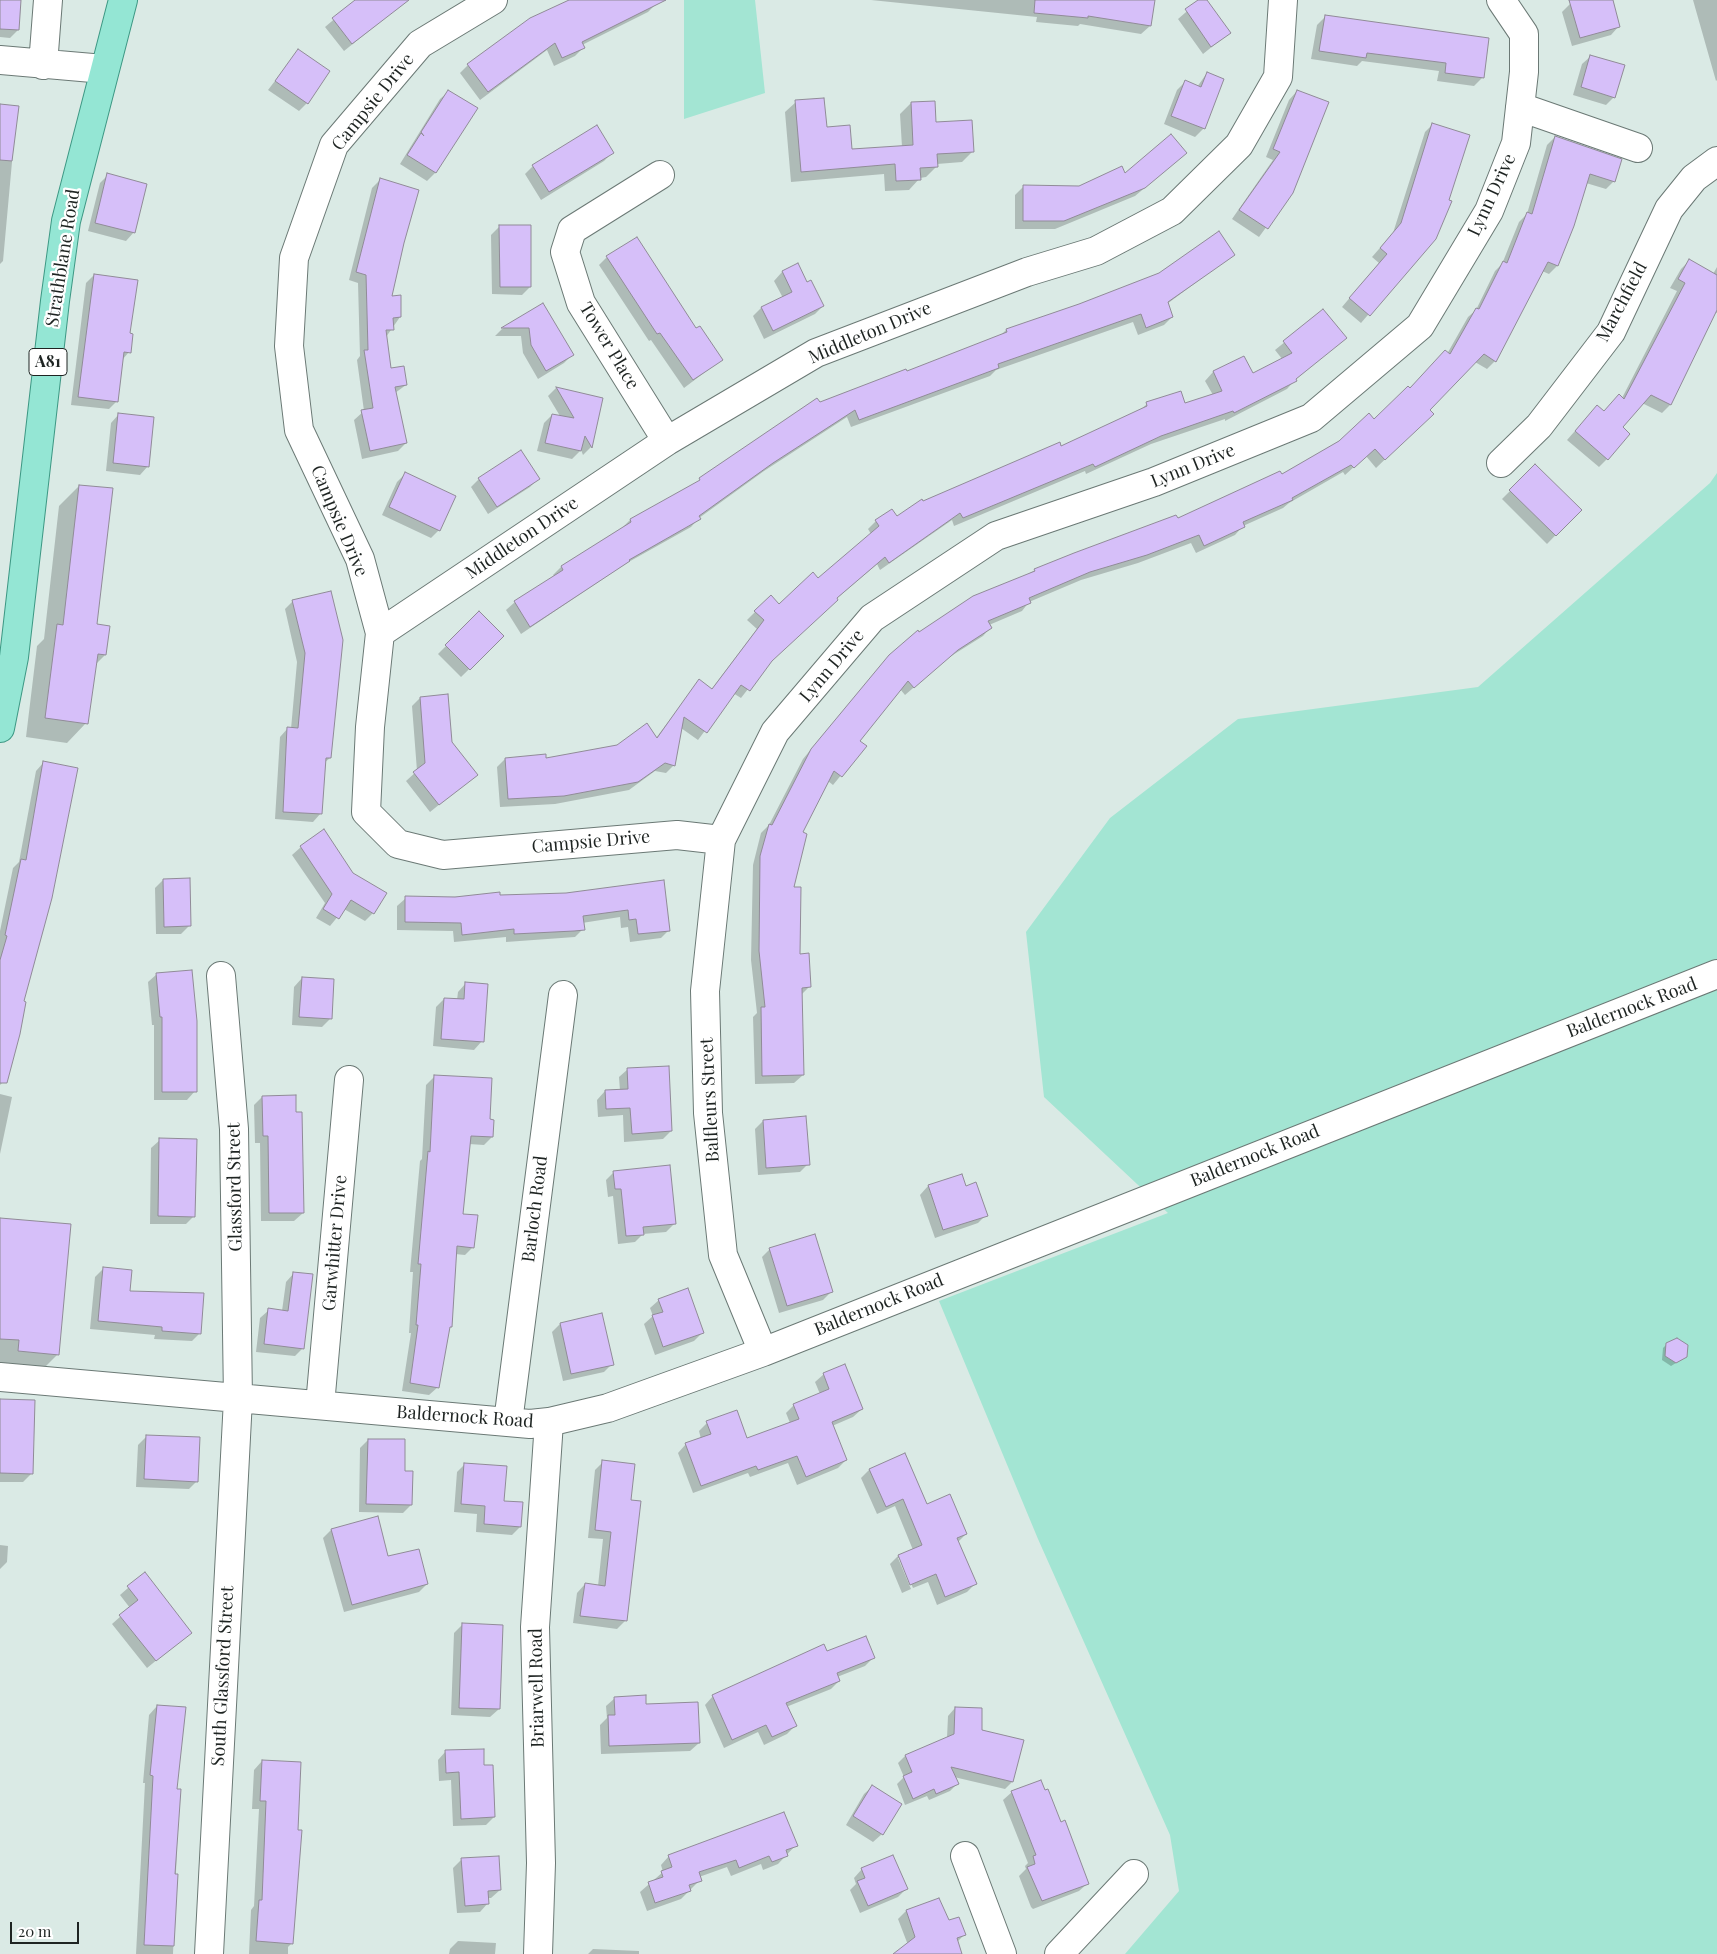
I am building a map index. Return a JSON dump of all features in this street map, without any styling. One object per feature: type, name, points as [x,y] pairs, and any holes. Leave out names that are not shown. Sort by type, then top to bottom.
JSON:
[{"type":"main road","name":"Strathblane Road","points":[[0,728],[14,657],[66,220],[123,0]]},
{"type":"street","points":[[43,65],[48,0]]},
{"type":"street","name":"Campsie Drive","points":[[493,0],[420,44],[334,145],[294,258],[289,346],[299,430],[360,559],[380,633],[370,727],[366,812],[398,844],[443,855],[677,835],[721,840]]},
{"type":"street","name":"Middleton Drive","points":[[380,633],[667,441],[816,353],[1027,272],[1096,251],[1172,211],[1239,145],[1278,77],[1283,0]]},
{"type":"street","name":"Lynn Drive","points":[[721,840],[776,732],[872,618],[996,536],[1154,482],[1311,418],[1420,326],[1489,211],[1516,143],[1524,72],[1524,34],[1501,0]]},
{"type":"street","points":[[0,60],[104,69]]},
{"type":"street","points":[[1520,107],[1638,148]]},
{"type":"street","name":"Marchfield","points":[[1501,463],[1539,426],[1611,332],[1669,209],[1694,178],[1717,161]]},
{"type":"street","name":"Tower Place","points":[[660,175],[572,230],[565,252],[581,303],[667,441]]},
{"type":"street","name":"Balfleurs Street","points":[[721,840],[705,991],[708,1113],[723,1255],[763,1352]]},
{"type":"street","name":"Baldernock Road","points":[[0,1377],[530,1424],[549,1422],[608,1408],[763,1352],[1717,974]]},
{"type":"street","name":"Glassford Street","points":[[221,976],[234,1129],[238,1399]]},
{"type":"street","name":"Barloch Road","points":[[508,1422],[563,995]]},
{"type":"street","name":"Garwhitter Drive","points":[[320,1405],[349,1080]]},
{"type":"street","name":"South Glassford Street","points":[[209,1954],[238,1399]]},
{"type":"street","name":"Briarwell Road","points":[[538,1954],[540,1863],[535,1627],[549,1422]]},
{"type":"street","points":[[965,1856],[1002,1954]]},
{"type":"street","points":[[1059,1954],[1134,1874]]},
{"type":"green space","points":[[684,0],[755,0],[765,93],[684,119]]},
{"type":"green space","points":[[1717,473],[1717,1954],[1125,1954],[1179,1891],[1170,1835],[1038,1539],[939,1301],[1168,1213],[1044,1097],[1026,932],[1110,818],[1238,719],[1478,687],[1710,483]]},
{"type":"building","points":[[0,0],[21,0],[19,30],[0,29]]},
{"type":"building","points":[[355,0],[409,0],[352,44],[332,18]]},
{"type":"building","points":[[569,0],[666,0],[582,42],[585,48],[562,58],[555,43],[488,92],[467,64],[530,18]]},
{"type":"building","points":[[1035,0],[1155,0],[1151,26],[1088,16],[1088,18],[1034,13]]},
{"type":"building","points":[[1198,0],[1207,0],[1231,33],[1211,47],[1185,9]]},
{"type":"building","points":[[1569,0],[1613,0],[1620,27],[1580,38]]},
{"type":"building","points":[[1325,15],[1489,38],[1484,78],[1445,73],[1446,63],[1367,53],[1366,58],[1319,51]]},
{"type":"building","points":[[298,49],[330,71],[308,104],[275,81]]},
{"type":"building","points":[[1590,55],[1625,65],[1615,98],[1581,87]]},
{"type":"building","points":[[1207,72],[1224,79],[1205,129],[1171,116],[1185,80],[1201,87]]},
{"type":"building","points":[[448,90],[478,108],[436,173],[407,155],[421,133],[424,136],[421,132]]},
{"type":"building","points":[[1297,90],[1329,102],[1293,193],[1268,229],[1239,210],[1280,152],[1273,149]]},
{"type":"building","points":[[824,98],[827,127],[850,125],[852,149],[913,145],[911,102],[935,101],[936,122],[972,120],[974,152],[937,154],[938,167],[920,168],[921,180],[896,181],[895,164],[801,172],[795,100]]},
{"type":"building","points":[[0,104],[19,106],[12,161],[0,160]]},
{"type":"building","points":[[1432,123],[1470,135],[1449,200],[1452,201],[1436,239],[1370,316],[1349,298],[1387,254],[1380,248],[1401,223]]},
{"type":"building","points":[[597,125],[614,153],[549,192],[532,165]]},
{"type":"building","points":[[1171,134],[1187,153],[1145,188],[1064,221],[1023,221],[1023,185],[1079,186],[1122,166],[1125,173]]},
{"type":"building","points":[[1555,136],[1622,159],[1615,182],[1590,174],[1574,226],[1558,266],[1548,262],[1496,362],[1484,354],[1430,410],[1434,414],[1385,460],[1375,449],[1354,468],[1351,465],[1292,498],[1293,500],[1243,522],[1245,527],[1204,546],[1199,535],[1147,555],[1090,572],[1029,598],[1031,603],[988,621],[992,628],[958,650],[914,688],[908,681],[860,741],[867,746],[842,777],[834,771],[803,832],[807,834],[794,887],[801,887],[800,954],[809,953],[811,987],[802,988],[804,1075],[762,1076],[761,1007],[765,1007],[759,951],[760,856],[769,824],[772,825],[811,749],[889,655],[918,630],[919,632],[973,596],[1074,553],[1176,515],[1178,518],[1280,471],[1282,474],[1339,441],[1369,413],[1374,419],[1408,386],[1410,388],[1445,350],[1450,354],[1476,308],[1479,309],[1503,261],[1507,263],[1527,212],[1532,214]]},
{"type":"building","points":[[107,173],[147,184],[135,233],[95,223]]},
{"type":"building","points":[[380,178],[419,190],[392,296],[401,295],[401,317],[393,318],[394,330],[386,330],[391,368],[404,366],[407,385],[395,387],[407,443],[370,451],[361,410],[373,408],[364,350],[368,350],[366,275],[356,272]]},
{"type":"building","points":[[499,225],[531,225],[531,287],[500,287]]},
{"type":"building","points":[[1219,231],[1235,255],[1168,302],[1173,317],[1146,328],[1141,314],[998,364],[999,368],[859,420],[855,410],[773,463],[699,516],[701,519],[629,560],[530,627],[514,601],[563,570],[561,566],[631,522],[630,519],[700,480],[699,478],[817,398],[820,402],[906,369],[907,371],[1007,332],[1006,329],[1079,304],[1159,273]]},
{"type":"building","points":[[637,237],[696,328],[700,326],[723,360],[693,380],[660,333],[657,334],[606,256]]},
{"type":"building","points":[[1689,259],[1717,275],[1717,310],[1671,405],[1651,395],[1623,427],[1630,434],[1608,460],[1575,431],[1597,405],[1604,411],[1619,394],[1624,399],[1685,283],[1678,279]]},
{"type":"building","points":[[798,263],[807,282],[811,280],[824,306],[773,331],[761,307],[792,292],[782,271]]},
{"type":"building","points":[[94,274],[138,280],[130,333],[133,334],[131,353],[124,352],[118,402],[78,397]]},
{"type":"building","points":[[543,303],[574,355],[546,371],[531,345],[529,328],[501,328]]},
{"type":"building","points":[[1323,309],[1347,338],[1296,379],[1297,381],[1234,413],[1233,411],[1161,436],[1095,467],[1093,464],[963,518],[960,513],[889,563],[885,557],[837,598],[838,600],[772,661],[750,691],[741,685],[707,733],[684,717],[675,766],[665,763],[638,782],[564,796],[508,799],[505,758],[546,754],[546,758],[617,745],[647,723],[657,738],[699,679],[712,689],[764,620],[754,611],[771,595],[779,604],[813,572],[818,578],[879,526],[875,520],[892,509],[897,516],[922,499],[923,501],[1060,442],[1061,446],[1147,406],[1146,402],[1181,391],[1185,403],[1222,391],[1213,371],[1244,356],[1253,373],[1292,353],[1283,341]]},
{"type":"building","points":[[556,387],[603,398],[592,448],[585,436],[581,451],[545,443],[552,414],[574,418]]},
{"type":"building","points":[[118,413],[154,417],[149,467],[113,463]]},
{"type":"building","points":[[521,450],[540,479],[497,507],[478,478]]},
{"type":"building","points":[[1535,464],[1582,510],[1556,536],[1509,490]]},
{"type":"building","points":[[405,472],[456,496],[440,531],[389,507]]},
{"type":"building","points":[[79,485],[113,488],[97,624],[110,626],[106,655],[98,654],[88,724],[45,718],[57,624],[63,625]]},
{"type":"building","points":[[331,591],[343,640],[331,758],[326,758],[322,814],[283,812],[287,727],[298,728],[305,653],[292,600]]},
{"type":"building","points":[[479,611],[504,636],[470,670],[445,645]]},
{"type":"building","points":[[448,694],[452,742],[478,775],[439,805],[413,772],[425,763],[420,697]]},
{"type":"building","points":[[43,761],[78,768],[52,898],[24,1001],[26,1002],[20,1034],[7,1083],[0,1083],[0,960],[7,936],[5,935],[21,859],[26,860]]},
{"type":"building","points":[[324,829],[353,873],[387,893],[374,914],[351,900],[339,919],[323,909],[332,894],[300,846]]},
{"type":"building","points":[[190,878],[191,926],[164,927],[163,879]]},
{"type":"building","points":[[664,880],[670,931],[638,934],[636,919],[629,920],[628,910],[583,916],[585,930],[574,931],[514,934],[514,929],[462,935],[461,923],[405,922],[405,896],[455,897],[500,892],[500,895],[566,893]]},
{"type":"building","points":[[192,970],[197,1021],[197,1092],[162,1092],[162,1017],[160,1017],[156,973]]},
{"type":"building","points":[[302,977],[334,979],[332,1019],[299,1017]]},
{"type":"building","points":[[465,982],[488,984],[484,1042],[441,1039],[444,998],[464,999]]},
{"type":"building","points":[[669,1066],[672,1131],[632,1134],[630,1108],[606,1109],[605,1090],[628,1089],[627,1068]]},
{"type":"building","points":[[434,1075],[492,1078],[490,1119],[494,1120],[493,1137],[471,1136],[463,1214],[478,1215],[474,1248],[457,1246],[452,1327],[450,1327],[439,1388],[410,1383],[418,1325],[416,1325],[421,1264],[418,1264],[428,1151],[430,1152]]},
{"type":"building","points":[[296,1095],[296,1112],[302,1112],[304,1213],[269,1213],[268,1136],[263,1136],[262,1096]]},
{"type":"building","points":[[806,1116],[810,1165],[766,1168],[763,1120]]},
{"type":"building","points":[[159,1138],[197,1139],[195,1217],[158,1216]]},
{"type":"building","points":[[670,1165],[676,1224],[643,1227],[644,1235],[626,1236],[621,1189],[615,1189],[613,1171]]},
{"type":"building","points":[[962,1174],[966,1186],[976,1182],[988,1216],[943,1230],[928,1185]]},
{"type":"building","points":[[0,1218],[71,1224],[59,1355],[18,1351],[19,1340],[0,1339]]},
{"type":"building","points":[[815,1234],[833,1292],[787,1306],[769,1248]]},
{"type":"building","points":[[103,1267],[132,1270],[130,1291],[204,1293],[201,1334],[162,1331],[162,1327],[98,1321]]},
{"type":"building","points":[[293,1272],[313,1274],[304,1349],[264,1344],[268,1308],[288,1311]]},
{"type":"building","points":[[688,1288],[704,1333],[663,1347],[652,1315],[663,1312],[658,1299]]},
{"type":"building","points":[[602,1313],[614,1365],[571,1374],[560,1323]]},
{"type":"building","points":[[1677,1338],[1688,1345],[1687,1357],[1676,1363],[1665,1356],[1666,1343]]},
{"type":"building","points":[[845,1364],[863,1409],[832,1422],[847,1460],[806,1477],[797,1456],[758,1470],[756,1466],[701,1486],[685,1443],[711,1434],[706,1421],[737,1410],[747,1438],[799,1419],[793,1404],[829,1389],[823,1373]]},
{"type":"building","points":[[0,1399],[35,1400],[33,1474],[0,1473]]},
{"type":"building","points":[[146,1435],[200,1437],[198,1482],[144,1479]]},
{"type":"building","points":[[368,1439],[405,1439],[405,1471],[413,1471],[412,1505],[366,1504]]},
{"type":"building","points":[[905,1453],[927,1504],[950,1494],[967,1534],[957,1538],[977,1584],[945,1597],[936,1574],[910,1585],[898,1555],[922,1545],[903,1499],[886,1507],[869,1469]]},
{"type":"building","points":[[602,1460],[635,1464],[631,1500],[641,1501],[627,1621],[580,1616],[585,1583],[605,1586],[611,1532],[595,1530]]},
{"type":"building","points":[[464,1463],[507,1466],[504,1501],[523,1502],[521,1527],[484,1524],[485,1506],[461,1504]]},
{"type":"building","points":[[378,1516],[388,1556],[419,1549],[428,1584],[352,1605],[331,1529]]},
{"type":"building","points":[[145,1572],[192,1633],[156,1661],[119,1615],[138,1600],[127,1586]]},
{"type":"building","points":[[462,1623],[503,1625],[500,1709],[459,1708]]},
{"type":"building","points":[[866,1636],[875,1658],[837,1673],[840,1681],[786,1703],[797,1726],[772,1737],[766,1725],[732,1740],[712,1695],[824,1644],[827,1651]]},
{"type":"building","points":[[646,1695],[646,1704],[698,1702],[700,1743],[609,1746],[608,1715],[615,1715],[614,1697]]},
{"type":"building","points":[[157,1705],[186,1707],[177,1789],[181,1789],[175,1874],[178,1874],[174,1946],[144,1945],[153,1776],[150,1775]]},
{"type":"building","points":[[955,1707],[982,1708],[982,1730],[1024,1740],[1013,1782],[951,1767],[959,1784],[936,1794],[934,1789],[913,1799],[903,1776],[912,1772],[905,1755],[954,1734]]},
{"type":"building","points":[[484,1749],[484,1765],[493,1765],[495,1817],[461,1819],[459,1772],[446,1773],[445,1750]]},
{"type":"building","points":[[262,1760],[301,1762],[298,1830],[302,1830],[293,1944],[256,1941],[259,1900],[262,1900],[266,1801],[260,1801]]},
{"type":"building","points":[[1041,1780],[1045,1790],[1048,1789],[1061,1822],[1065,1820],[1089,1884],[1042,1901],[1027,1867],[1035,1864],[1033,1856],[1036,1855],[1011,1791]]},
{"type":"building","points":[[872,1785],[902,1804],[883,1835],[853,1816]]},
{"type":"building","points":[[784,1812],[798,1846],[786,1850],[788,1856],[772,1862],[769,1856],[739,1868],[736,1860],[699,1872],[702,1881],[689,1885],[691,1891],[655,1903],[648,1882],[663,1877],[661,1871],[672,1867],[668,1855]]},
{"type":"building","points":[[893,1855],[908,1889],[868,1906],[857,1881],[865,1878],[861,1868]]},
{"type":"building","points":[[499,1856],[501,1890],[488,1891],[489,1904],[465,1906],[461,1858]]},
{"type":"building","points":[[939,1898],[949,1920],[959,1917],[966,1935],[957,1938],[962,1954],[893,1954],[915,1937],[906,1910]]}]
